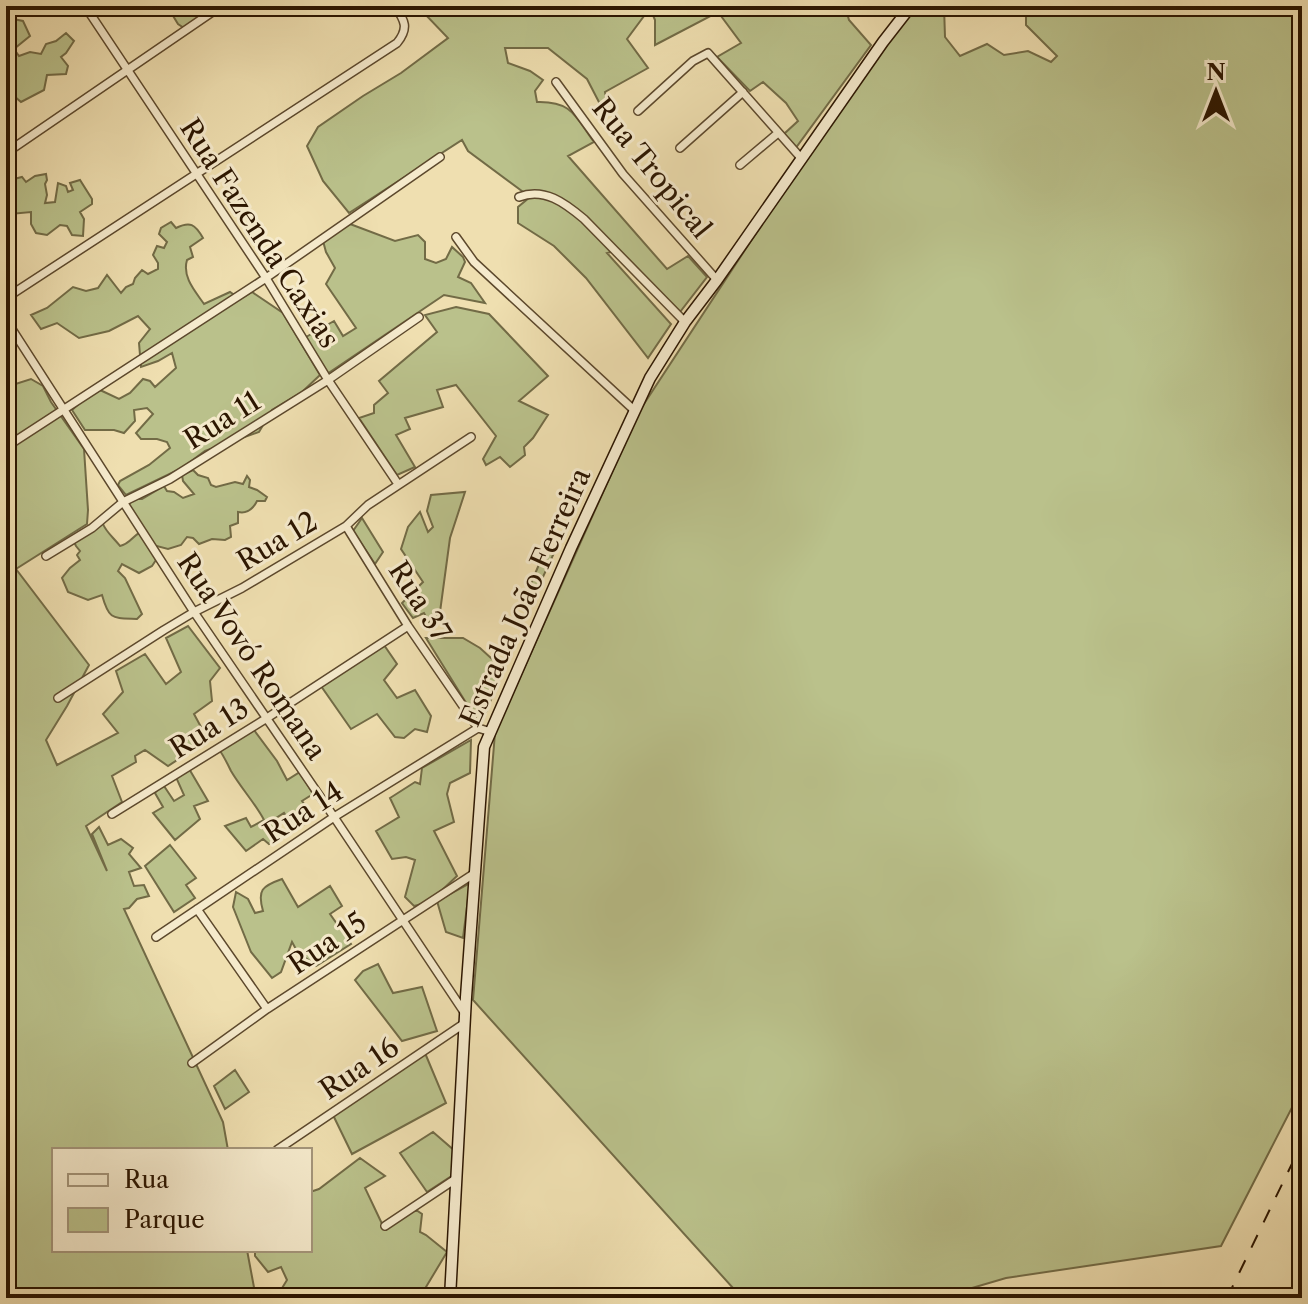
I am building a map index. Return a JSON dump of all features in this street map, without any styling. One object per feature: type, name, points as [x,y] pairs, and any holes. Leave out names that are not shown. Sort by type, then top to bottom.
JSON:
[{"type":"street","name":"Rua Fazenda Caxias","points":[[85,6],[266,278],[328,380],[398,484]]},
{"type":"street","points":[[6,153],[221,6]]},
{"type":"street","points":[[6,298],[397,43],[404,35],[403,18],[395,6]]},
{"type":"street","name":"Estrada João Ferreira","points":[[450,1298],[484,747],[657,365],[911,6]]},
{"type":"street","points":[[638,111],[693,61],[710,54],[801,158]]},
{"type":"street","name":"Rua Tropical","points":[[556,82],[623,174],[717,280]]},
{"type":"street","points":[[680,148],[743,92]]},
{"type":"street","points":[[740,165],[778,133]]},
{"type":"street","points":[[6,447],[266,278],[440,157]]},
{"type":"street","points":[[519,197],[544,194],[570,207],[685,322]]},
{"type":"street","points":[[456,237],[474,262],[635,411]]},
{"type":"street","name":"Rua 11","points":[[46,556],[92,528],[123,502],[170,479],[328,380],[419,317]]},
{"type":"street","name":"Rua Vovó Romana","points":[[6,320],[194,612],[334,817],[465,1019]]},
{"type":"street","name":"Rua 12","points":[[58,698],[194,612],[242,588],[346,526],[368,505],[471,437]]},
{"type":"street","name":"Rua 37","points":[[346,526],[408,626],[478,728]]},
{"type":"street","name":"Rua 13","points":[[112,814],[408,626]]},
{"type":"street","points":[[478,728],[491,732]]},
{"type":"street","name":"Rua 14","points":[[156,937],[334,817],[478,728]]},
{"type":"street","name":"Rua 15","points":[[192,1063],[267,1009],[475,873]]},
{"type":"street","points":[[197,909],[267,1009]]},
{"type":"street","name":"Rua 16","points":[[280,1148],[465,1019]]},
{"type":"street","points":[[385,1226],[457,1178]]},
{"type":"green space","points":[[167,6],[213,6],[184,28]]},
{"type":"green space","points":[[398,6],[845,6],[849,20],[871,45],[795,149],[784,134],[798,121],[786,103],[763,82],[750,91],[717,57],[741,43],[718,12],[655,45],[655,20],[650,8],[627,39],[648,68],[605,92],[607,102],[601,106],[587,79],[548,48],[505,48],[508,63],[530,71],[543,80],[535,91],[537,102],[565,107],[582,125],[594,142],[568,156],[667,269],[688,256],[707,277],[680,312],[619,250],[607,253],[671,324],[648,358],[586,278],[554,246],[518,223],[518,207],[530,197],[468,151],[462,140],[349,213],[323,181],[307,146],[318,127],[448,38],[424,13],[402,12]]},
{"type":"green space","points":[[917,6],[944,6],[945,37],[960,56],[987,44],[1004,55],[1028,51],[1051,62],[1057,56],[1026,25],[1029,10],[1040,6],[1302,6],[1302,1088],[1221,1246],[1006,1278],[938,1298],[742,1298],[473,1000],[495,733],[640,410],[804,160]]},
{"type":"green space","points":[[13,19],[23,21],[30,36],[14,49],[19,56],[30,52],[41,54],[46,44],[66,33],[74,41],[61,57],[68,66],[66,74],[47,75],[44,90],[21,102],[6,89],[6,22]]},
{"type":"green space","points":[[8,171],[14,173],[14,179],[22,177],[26,182],[46,174],[45,203],[55,202],[58,183],[66,186],[68,192],[73,190],[70,183],[80,180],[92,199],[92,204],[80,212],[84,219],[83,236],[72,235],[67,226],[60,225],[47,235],[36,233],[31,224],[31,212],[10,214],[6,211]]},
{"type":"green space","points":[[171,222],[176,228],[192,225],[203,238],[190,247],[193,257],[187,260],[186,272],[204,304],[230,292],[240,299],[252,292],[283,313],[320,375],[302,392],[272,410],[259,432],[205,451],[182,468],[126,495],[118,485],[120,481],[149,465],[170,448],[167,442],[141,439],[136,433],[153,414],[147,408],[134,410],[135,421],[124,433],[85,430],[72,410],[100,390],[119,399],[130,393],[143,379],[155,387],[176,368],[172,353],[141,367],[139,343],[150,329],[138,316],[109,331],[79,338],[57,323],[41,329],[31,315],[47,308],[73,287],[86,291],[98,288],[107,275],[121,293],[133,284],[142,270],[148,274],[158,269],[153,255],[157,246],[164,248],[167,242],[159,234],[161,228]]},
{"type":"green space","points":[[350,224],[395,241],[418,235],[425,242],[425,259],[436,263],[446,259],[452,247],[465,262],[458,277],[471,283],[485,303],[444,295],[327,374],[306,337],[334,321],[343,336],[356,328],[326,284],[335,268],[323,241]]},
{"type":"green space","points":[[456,307],[489,314],[548,376],[519,401],[548,415],[524,447],[525,455],[510,467],[500,457],[486,465],[483,459],[496,436],[456,385],[437,390],[443,407],[405,418],[410,429],[396,435],[415,467],[397,475],[359,418],[374,413],[374,405],[388,393],[379,381],[437,332],[425,315]]},
{"type":"green space","points":[[31,379],[43,386],[84,449],[87,524],[16,569],[89,665],[46,740],[57,765],[118,733],[103,714],[123,692],[116,671],[145,654],[166,684],[181,672],[166,638],[188,626],[220,668],[210,681],[212,701],[194,714],[208,740],[168,766],[145,750],[135,756],[136,762],[112,776],[122,802],[86,826],[107,871],[92,834],[99,827],[108,845],[121,839],[133,848],[129,854],[141,868],[129,872],[134,886],[144,885],[149,896],[137,899],[124,909],[223,1122],[228,1148],[52,1148],[52,1252],[247,1252],[256,1298],[6,1298],[6,387]]},
{"type":"green space","points":[[193,470],[208,478],[211,485],[216,487],[235,482],[243,484],[247,476],[249,487],[267,497],[265,501],[257,501],[249,510],[238,512],[238,523],[230,526],[231,537],[225,540],[212,539],[199,544],[187,537],[181,545],[168,549],[157,546],[151,550],[156,560],[152,566],[139,573],[122,564],[118,571],[125,578],[142,614],[137,619],[113,616],[102,595],[88,600],[68,592],[62,578],[80,560],[77,555],[80,551],[74,542],[95,522],[103,524],[120,546],[127,543],[145,530],[132,513],[129,504],[133,499],[142,499],[164,486],[167,491],[183,498],[194,494],[182,475]]},
{"type":"green space","points":[[465,492],[450,538],[440,612],[430,624],[424,613],[413,618],[402,603],[423,582],[401,549],[408,527],[420,512],[428,532],[433,527],[427,511],[431,495]]},
{"type":"green space","points":[[362,518],[383,552],[375,564],[353,531]]},
{"type":"green space","points":[[546,548],[554,553],[531,603],[523,602]]},
{"type":"green space","points":[[426,638],[463,638],[480,648],[503,669],[486,712],[473,714]]},
{"type":"green space","points":[[384,645],[397,664],[384,680],[397,698],[415,690],[431,716],[427,732],[415,729],[404,738],[395,737],[377,714],[351,729],[321,686]]},
{"type":"green space","points":[[254,730],[287,780],[300,772],[313,794],[302,801],[314,818],[295,830],[284,813],[273,820],[283,837],[269,844],[263,839],[246,851],[225,826],[246,818],[251,827],[264,820],[218,748]]},
{"type":"green space","points":[[471,740],[470,773],[450,783],[447,794],[454,822],[434,831],[457,876],[432,898],[414,906],[405,897],[415,860],[406,857],[392,859],[376,831],[399,817],[390,798],[415,782],[420,784],[422,768]]},
{"type":"green space","points":[[188,767],[208,801],[194,806],[200,819],[175,840],[153,813],[163,807],[155,793],[162,783],[174,801],[184,795],[175,775]]},
{"type":"green space","points":[[170,845],[196,878],[186,885],[195,898],[174,912],[145,866]]},
{"type":"green space","points":[[282,879],[298,907],[330,886],[342,906],[330,914],[351,944],[316,966],[297,951],[292,942],[281,972],[272,978],[251,952],[233,907],[236,892],[248,899],[255,913],[263,911],[261,893],[270,884]]},
{"type":"green space","points":[[470,883],[463,938],[446,932],[437,901]]},
{"type":"green space","points":[[378,964],[393,993],[422,987],[437,1031],[402,1041],[355,980],[363,971]]},
{"type":"green space","points":[[425,1053],[446,1103],[352,1154],[333,1115]]},
{"type":"green space","points":[[235,1070],[249,1092],[225,1109],[214,1086]]},
{"type":"green space","points":[[433,1132],[456,1152],[453,1175],[427,1192],[400,1153]]},
{"type":"green space","points":[[360,1158],[385,1176],[365,1188],[384,1228],[416,1210],[422,1214],[420,1232],[447,1252],[423,1292],[427,1298],[276,1298],[287,1280],[281,1267],[268,1272],[255,1252],[312,1252],[312,1191]]},
{"type":"railway","points":[[1227,1298],[1302,1143]]}]
